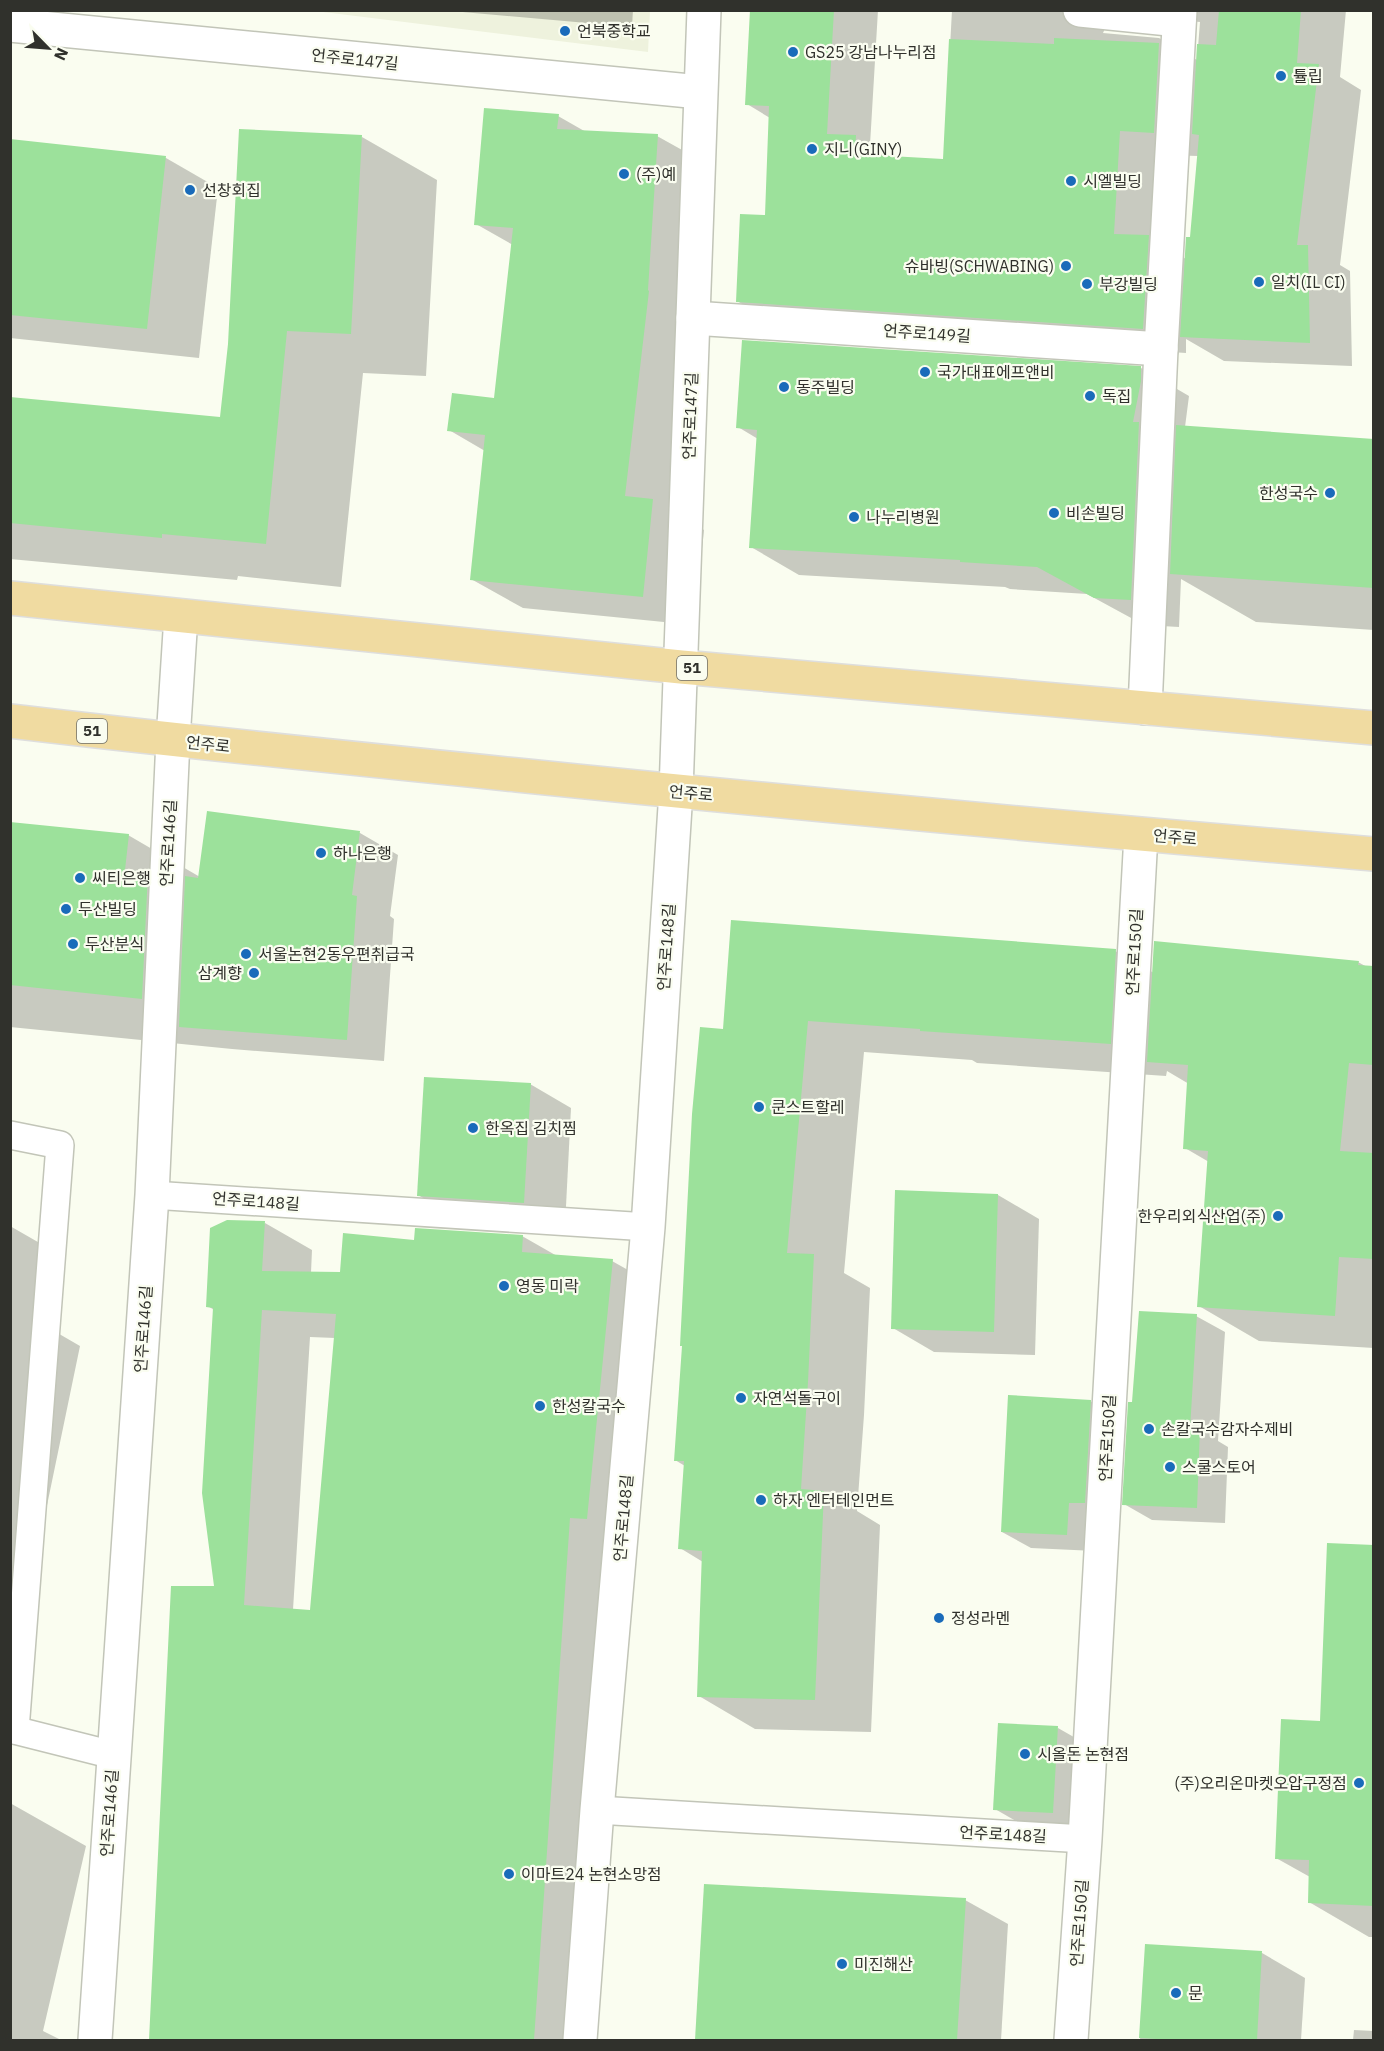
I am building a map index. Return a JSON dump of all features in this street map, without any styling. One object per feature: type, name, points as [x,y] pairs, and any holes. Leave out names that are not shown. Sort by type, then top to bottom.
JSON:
[{"type":"main road","name":"51","points":[[10,598],[681,667],[1368,726]]},
{"type":"main road","name":"언주로","points":[[10,721],[173,741],[676,791],[1141,835],[1374,854]]},
{"type":"street","name":"언주로147길","points":[[681,667],[704,10]]},
{"type":"street","points":[[1080,10],[1180,15],[1161,349],[1145,708]]},
{"type":"street","name":"언주로147길","points":[[10,25],[700,92]]},
{"type":"street","name":"언주로149길","points":[[693,318],[1161,349]]},
{"type":"street","name":"언주로146길","points":[[95,2040],[152,1195],[173,741],[182,616]]},
{"type":"street","name":"언주로148길","points":[[580,2040],[597,1810],[648,1227],[676,791],[681,667]]},
{"type":"street","name":"언주로150길","points":[[1071,2040],[1085,1839],[1141,835]]},
{"type":"lane","points":[[10,1135],[60,1145],[13,1730],[113,1755]]},
{"type":"lane","name":"언주로148길","points":[[152,1195],[648,1227]]},
{"type":"lane","name":"언주로148길","points":[[597,1810],[1085,1839]]},
{"type":"shaded area","name":"언북중학교","points":[[315,11],[650,11],[648,52]]},
{"type":"building","points":[[750,10],[834,10],[827,134],[856,135],[855,154],[943,159],[949,39],[1054,44],[1054,38],[1159,43],[1154,133],[1120,131],[1114,234],[1149,235],[1143,329],[736,302],[740,214],[765,215],[769,106],[745,105]]},
{"type":"building","points":[[1219,10],[1301,10],[1297,63],[1319,64],[1297,245],[1308,245],[1310,343],[1180,337],[1186,237],[1190,237],[1199,135],[1192,134],[1197,44],[1216,45]]},
{"type":"building","points":[[484,108],[559,114],[557,129],[658,134],[649,291],[625,496],[653,499],[643,597],[470,580],[485,435],[447,431],[452,393],[494,398],[513,228],[474,225]]},
{"type":"building","points":[[239,129],[362,135],[351,334],[287,331],[266,544],[162,534],[162,538],[10,523],[10,397],[220,417],[228,344]]},
{"type":"building","points":[[10,139],[166,156],[147,329],[10,315]]},
{"type":"building","points":[[742,340],[1141,366],[1141,381],[1133,422],[1139,422],[1131,600],[1094,598],[1037,567],[960,562],[960,560],[749,548],[757,430],[736,428]]},
{"type":"building","points":[[1176,425],[1374,439],[1374,588],[1170,574]]},
{"type":"building","points":[[207,811],[360,831],[352,895],[357,896],[347,1040],[179,1027],[185,876],[198,878]]},
{"type":"building","name":"두산빌딩","points":[[10,822],[129,834],[125,870],[148,872],[142,999],[10,985]]},
{"type":"building","points":[[731,920],[1116,949],[1111,1044],[808,1021],[787,1253],[814,1254],[801,1489],[824,1491],[815,1700],[697,1697],[702,1551],[678,1549],[684,1461],[674,1461],[682,1346],[680,1346],[692,1114],[700,1027],[723,1029]]},
{"type":"building","points":[[1154,941],[1359,961],[1358,965],[1374,966],[1374,1065],[1349,1063],[1340,1151],[1374,1153],[1374,1259],[1339,1257],[1335,1316],[1197,1307],[1208,1151],[1183,1149],[1188,1065],[1147,1062]]},
{"type":"building","points":[[424,1077],[531,1083],[524,1203],[417,1196]]},
{"type":"building","points":[[895,1190],[998,1194],[994,1332],[891,1329]]},
{"type":"building","points":[[227,1220],[265,1221],[262,1271],[340,1272],[343,1233],[414,1240],[415,1228],[523,1235],[522,1252],[613,1259],[587,1519],[570,1518],[534,2040],[149,2040],[171,1586],[214,1586],[202,1493],[213,1308],[206,1307],[210,1228]],"holes":[[[262,1310],[336,1314],[310,1610],[244,1605]]]},
{"type":"building","points":[[1139,1311],[1197,1314],[1190,1429],[1200,1429],[1197,1508],[1122,1505],[1128,1402],[1132,1402]]},
{"type":"building","points":[[1008,1395],[1091,1400],[1085,1503],[1069,1503],[1067,1535],[1001,1532]]},
{"type":"building","points":[[1327,1543],[1374,1545],[1374,1906],[1308,1903],[1309,1860],[1275,1859],[1281,1719],[1320,1721]]},
{"type":"building","points":[[998,1723],[1058,1726],[1053,1813],[993,1810]]},
{"type":"building","points":[[704,1884],[966,1898],[957,2040],[695,2040]]},
{"type":"building","points":[[1145,1944],[1262,1951],[1257,2040],[1139,2038]]},
{"type":"place","name":"언북중학교","points":[[565,31]]},
{"type":"place","name":"GS25 강남나누리점","points":[[793,52]]},
{"type":"place","name":"튤립","points":[[1281,76]]},
{"type":"place","name":"지니(GINY)","points":[[812,149]]},
{"type":"place","name":"(주)예","points":[[624,174]]},
{"type":"place","name":"시엘빌딩","points":[[1071,181]]},
{"type":"place","name":"선창회집","points":[[190,190]]},
{"type":"place","name":"슈바빙(SCHWABING)","points":[[1066,266]]},
{"type":"place","name":"일치(IL CI)","points":[[1259,282]]},
{"type":"place","name":"부강빌딩","points":[[1087,284]]},
{"type":"place","name":"국가대표에프앤비","points":[[925,372]]},
{"type":"place","name":"동주빌딩","points":[[784,387]]},
{"type":"place","name":"독집","points":[[1090,396]]},
{"type":"place","name":"한성국수","points":[[1330,493]]},
{"type":"place","name":"비손빌딩","points":[[1054,513]]},
{"type":"place","name":"나누리병원","points":[[854,517]]},
{"type":"place","name":"하나은행","points":[[321,853]]},
{"type":"place","name":"씨티은행","points":[[80,878]]},
{"type":"place","name":"두산빌딩","points":[[66,909]]},
{"type":"place","name":"두산분식","points":[[73,944]]},
{"type":"place","name":"서울논현2동우편취급국","points":[[246,954]]},
{"type":"place","name":"삼계향","points":[[254,973]]},
{"type":"place","name":"쿤스트할레","points":[[759,1107]]},
{"type":"place","name":"한옥집 김치찜","points":[[473,1128]]},
{"type":"place","name":"한우리외식산업(주)","points":[[1278,1216]]},
{"type":"place","name":"영동 미락","points":[[504,1286]]},
{"type":"place","name":"자연석돌구이","points":[[741,1398]]},
{"type":"place","name":"한성칼국수","points":[[540,1406]]},
{"type":"place","name":"손칼국수감자수제비","points":[[1149,1429]]},
{"type":"place","name":"스쿨스토어","points":[[1170,1467]]},
{"type":"place","name":"하자 엔터테인먼트","points":[[761,1500]]},
{"type":"place","name":"정성라멘","points":[[939,1618]]},
{"type":"place","name":"시올돈 논현점","points":[[1025,1754]]},
{"type":"place","name":"(주)오리온마켓오압구정점","points":[[1359,1783]]},
{"type":"place","name":"이마트24 논현소망점","points":[[509,1874]]},
{"type":"place","name":"미진해산","points":[[842,1964]]},
{"type":"place","name":"문","points":[[1176,1993]]}]
